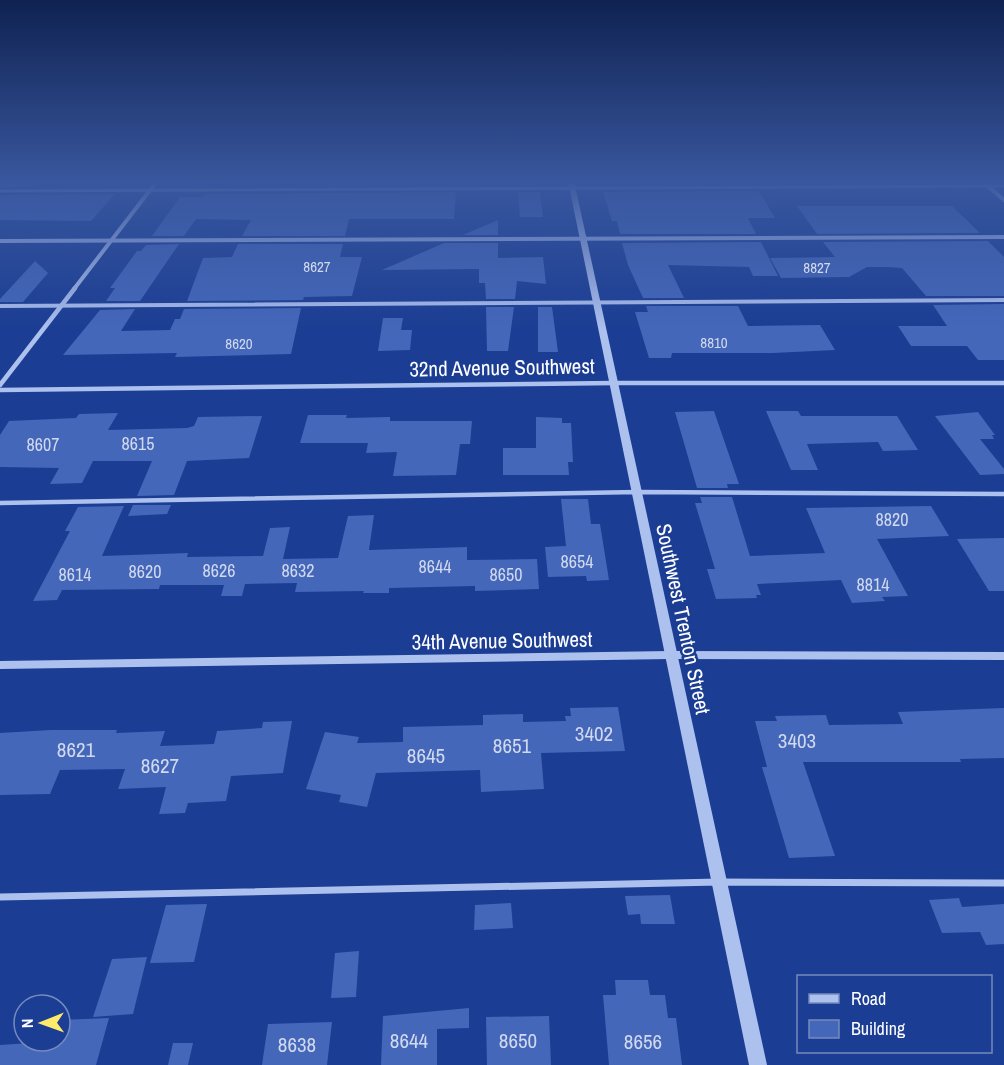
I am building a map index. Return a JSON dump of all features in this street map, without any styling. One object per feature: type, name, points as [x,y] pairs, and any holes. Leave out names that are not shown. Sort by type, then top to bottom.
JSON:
[{"type":"street","points":[[0,388],[118,231]]},
{"type":"street","name":"Southwest Trenton Street","points":[[582,231],[758,1065]]},
{"type":"street","points":[[0,241],[1004,237]]},
{"type":"street","name":"32nd Avenue Southwest","points":[[0,388],[615,383],[1004,383]]},
{"type":"street","name":"34th Avenue Southwest","points":[[0,665],[670,655],[1004,656]]},
{"type":"lane","points":[[0,306],[1004,300]]},
{"type":"lane","points":[[0,503],[638,492],[1004,494]]},
{"type":"lane","points":[[0,897],[719,882],[1004,883]]},
{"type":"building","points":[[156,231],[188,231],[184,236],[152,236]]},
{"type":"building","points":[[245,231],[346,231],[345,236],[242,236]]},
{"type":"building","points":[[473,231],[498,231],[498,235],[463,235]]},
{"type":"building","points":[[619,231],[754,231],[756,234],[620,234]]},
{"type":"building","points":[[815,231],[978,231],[980,233],[817,234]]},
{"type":"building","points":[[988,241],[1004,257],[1004,296],[926,296],[902,268],[867,267],[849,277],[781,278],[770,258],[835,257],[823,242]]},
{"type":"building","points":[[761,242],[778,276],[753,276],[749,267],[668,265],[684,298],[643,298],[628,265],[622,243]]},
{"type":"building","points":[[444,243],[498,243],[498,258],[543,257],[546,284],[517,281],[515,299],[486,299],[485,283],[479,283],[479,269],[382,270]]},
{"type":"building","points":[[179,244],[140,301],[106,301],[115,288],[110,288],[137,251],[141,251],[146,245]]},
{"type":"building","points":[[238,244],[343,244],[340,257],[362,257],[352,296],[304,297],[303,300],[187,301],[203,258],[232,257]]},
{"type":"building","points":[[35,261],[48,273],[23,302],[0,302],[0,299]]},
{"type":"building","points":[[1004,304],[1004,360],[978,360],[967,346],[911,346],[898,326],[947,326],[933,305]]},
{"type":"building","points":[[646,306],[738,306],[748,326],[820,325],[835,350],[773,353],[672,353],[671,358],[649,358],[635,312],[648,312]]},
{"type":"building","points":[[486,307],[514,307],[508,351],[487,351]]},
{"type":"building","points":[[538,307],[552,307],[558,352],[538,352]]},
{"type":"building","points":[[301,308],[291,354],[175,357],[177,353],[63,355],[100,310],[135,309],[121,331],[170,330],[175,319],[180,319],[184,309]]},
{"type":"building","points":[[383,318],[403,318],[401,330],[412,330],[410,350],[378,351]]},
{"type":"building","points":[[714,411],[739,484],[727,484],[728,488],[697,488],[675,412]]},
{"type":"building","points":[[766,411],[798,411],[801,416],[897,416],[918,450],[883,451],[878,442],[807,444],[818,470],[791,470]]},
{"type":"building","points":[[978,412],[995,435],[992,435],[994,439],[980,439],[1004,469],[1004,474],[980,475],[935,416]]},
{"type":"building","points":[[118,413],[108,430],[187,428],[194,426],[198,417],[262,416],[249,458],[187,461],[174,495],[137,496],[152,461],[93,461],[82,483],[50,484],[59,468],[0,467],[0,435],[9,421],[76,418],[79,414]]},
{"type":"building","points":[[308,415],[347,415],[346,418],[390,417],[390,421],[472,421],[470,444],[460,444],[456,475],[393,476],[397,452],[366,453],[368,443],[300,443]]},
{"type":"building","points":[[536,417],[562,418],[562,423],[571,423],[573,462],[568,462],[569,475],[503,475],[503,448],[536,448]]},
{"type":"building","points":[[700,497],[732,497],[750,556],[825,553],[806,508],[931,506],[949,536],[877,539],[908,596],[882,597],[885,601],[852,603],[841,580],[757,584],[761,595],[756,595],[757,598],[716,599],[707,569],[715,569],[695,503],[702,503]]},
{"type":"building","points":[[561,499],[588,499],[591,524],[600,524],[609,580],[587,581],[586,576],[548,577],[545,547],[566,546]]},
{"type":"building","points":[[133,505],[171,505],[167,514],[128,516]]},
{"type":"building","points":[[124,506],[102,556],[188,553],[187,557],[263,556],[270,528],[290,527],[283,559],[338,558],[348,516],[374,515],[369,550],[467,547],[467,560],[537,559],[539,589],[475,591],[475,586],[389,588],[389,593],[295,592],[297,583],[245,584],[242,596],[221,596],[224,585],[160,585],[159,589],[62,590],[57,600],[33,601],[70,531],[65,531],[78,507]]},
{"type":"building","points":[[1004,538],[1004,591],[989,591],[957,539]]},
{"type":"building","points":[[618,707],[625,751],[541,753],[544,789],[481,792],[480,770],[376,773],[367,807],[339,802],[341,795],[306,789],[325,732],[359,737],[357,743],[403,742],[403,727],[483,725],[483,715],[523,714],[523,722],[566,721],[565,716],[571,716],[570,708]]},
{"type":"building","points":[[1004,708],[1004,758],[960,759],[961,762],[803,762],[835,856],[789,858],[762,767],[767,767],[755,721],[777,721],[775,716],[826,715],[829,725],[903,724],[898,712]]},
{"type":"building","points":[[292,721],[283,773],[231,776],[226,801],[188,803],[185,813],[159,814],[166,787],[118,789],[125,769],[60,770],[50,794],[0,795],[0,733],[51,730],[117,730],[116,733],[165,731],[160,746],[214,744],[217,731],[262,728],[263,722]]},
{"type":"building","points":[[670,895],[675,924],[641,924],[640,914],[628,915],[625,896]]},
{"type":"building","points":[[959,898],[962,907],[1004,904],[1004,944],[986,945],[980,932],[942,933],[929,900]]},
{"type":"building","points":[[511,903],[513,928],[474,930],[475,905]]},
{"type":"building","points":[[207,904],[194,962],[150,963],[166,905]]},
{"type":"building","points":[[359,951],[356,997],[331,998],[335,953]]},
{"type":"building","points":[[147,957],[133,1014],[93,1017],[112,959]]},
{"type":"building","points":[[615,980],[648,980],[650,995],[665,995],[668,1018],[676,1018],[682,1065],[609,1065],[603,995],[616,995]]},
{"type":"building","points":[[469,1008],[469,1028],[437,1029],[437,1065],[381,1065],[383,1016]]},
{"type":"building","points":[[549,1016],[551,1065],[487,1065],[486,1017]]},
{"type":"building","points":[[109,1018],[96,1065],[0,1065],[0,1045],[12,1044],[12,1053],[72,1053],[72,1020]]},
{"type":"building","points":[[332,1022],[327,1065],[262,1065],[268,1024]]},
{"type":"building","points":[[173,1043],[193,1043],[188,1065],[168,1065]]}]
